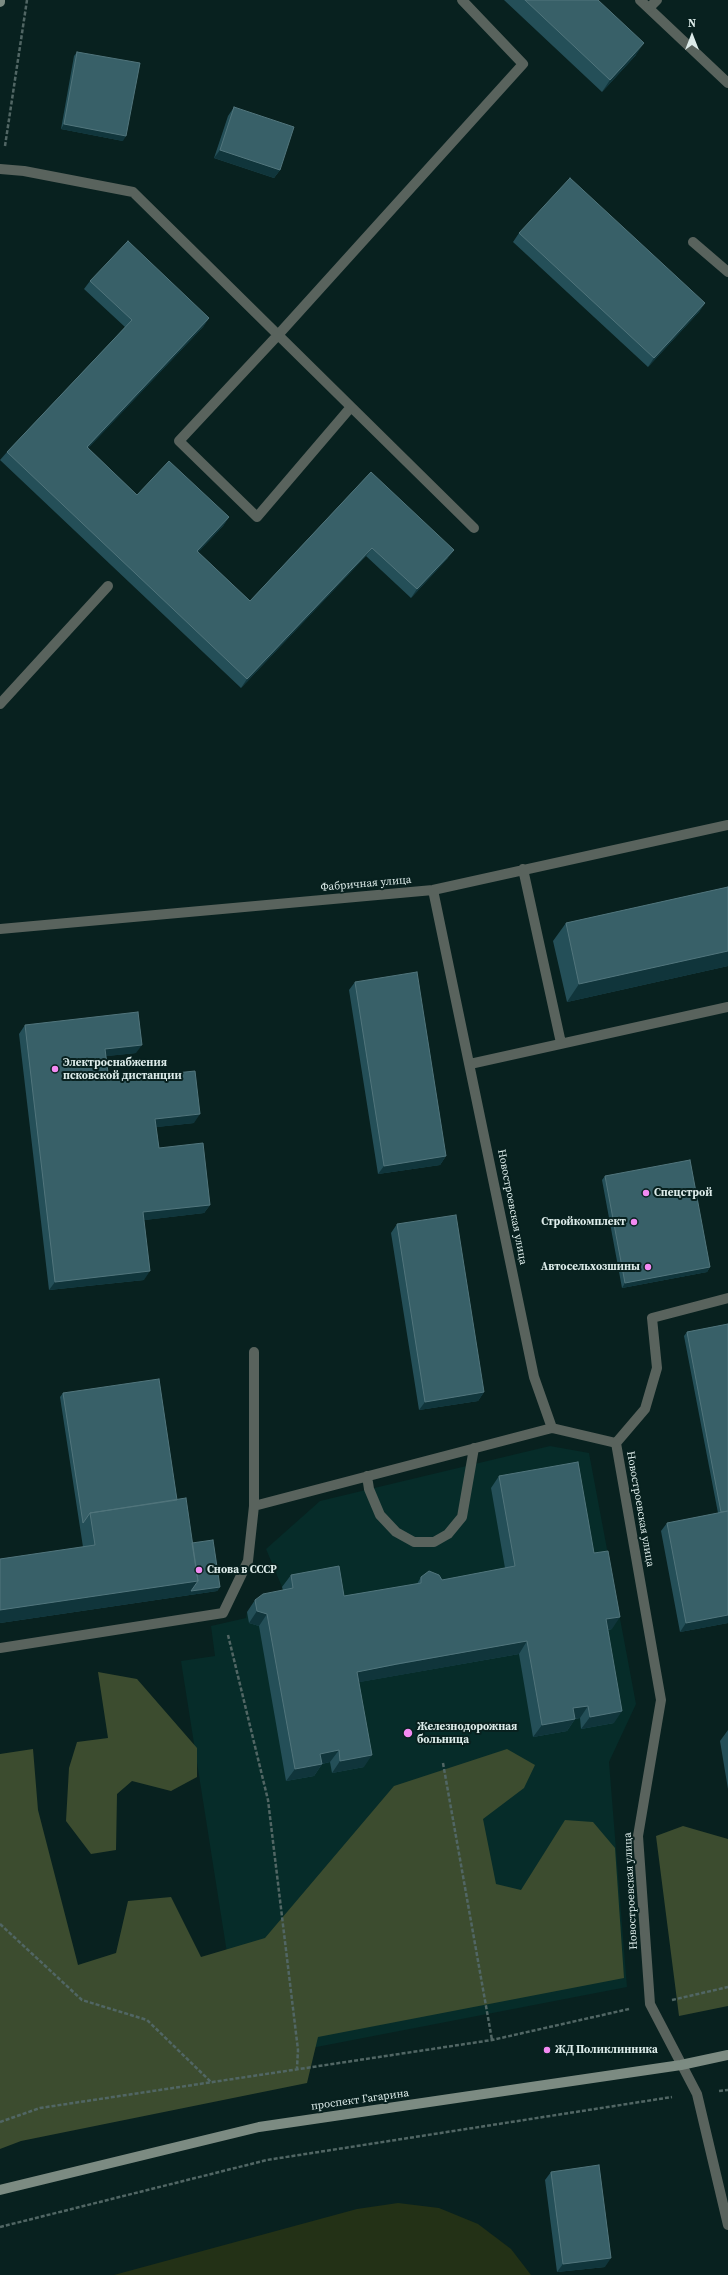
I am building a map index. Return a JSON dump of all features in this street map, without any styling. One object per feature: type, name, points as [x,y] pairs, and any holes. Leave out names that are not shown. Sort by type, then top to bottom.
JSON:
[{"type":"main road","name":"проспект Гагарина","points":[[0,2190],[260,2127],[682,2065],[728,2055]]},
{"type":"street","points":[[351,407],[257,517],[179,441],[278,335],[524,64],[462,0]]},
{"type":"street","points":[[640,0],[728,83]]},
{"type":"street","points":[[649,8],[657,0]]},
{"type":"street","points":[[1,169],[24,171],[133,192],[474,528]]},
{"type":"street","points":[[693,242],[728,272]]},
{"type":"street","points":[[0,704],[108,586]]},
{"type":"street","name":"Фабричная улица","points":[[0,929],[433,890],[728,825]]},
{"type":"street","points":[[524,869],[561,1043]]},
{"type":"street","name":"Новостроевская улица","points":[[433,890],[534,1377],[552,1428],[616,1443],[661,1700],[638,1836],[650,2004],[697,2094],[728,2225]]},
{"type":"street","points":[[470,1064],[728,1007]]},
{"type":"street","points":[[616,1443],[645,1409],[657,1368],[652,1318],[728,1298]]},
{"type":"street","points":[[0,1648],[223,1613],[248,1562],[254,1506],[254,1352]]},
{"type":"street","points":[[254,1506],[552,1428]]},
{"type":"street","points":[[367,1476],[370,1489],[380,1515],[396,1532],[414,1542],[434,1542],[448,1534],[462,1517],[474,1448]]},
{"type":"path","points":[[1,169],[27,0]]},
{"type":"path","points":[[223,1613],[268,1800],[298,2050],[297,2068]]},
{"type":"path","points":[[443,1763],[492,2040]]},
{"type":"path","points":[[0,1924],[82,2000],[147,2020],[212,2082]]},
{"type":"path","points":[[0,2122],[40,2108],[297,2068],[492,2040],[728,1987]]},
{"type":"path","points":[[0,2227],[267,2160],[728,2090]]},
{"type":"shaded area","name":"Железнодорожная больница","points":[[550,1446],[589,1453],[636,1704],[609,1762],[627,1987],[244,2061],[181,1661],[215,1656],[211,1626],[246,1618],[247,1612],[284,1600],[282,1587],[266,1549],[320,1501]]},
{"type":"green space","points":[[98,1672],[137,1679],[197,1748],[197,1777],[171,1791],[132,1781],[117,1794],[116,1850],[91,1854],[66,1821],[69,1768],[77,1742],[108,1738]]},
{"type":"green space","points":[[33,1749],[38,1810],[78,1965],[116,1953],[128,1901],[171,1897],[201,1957],[265,1938],[394,1786],[507,1749],[535,1765],[524,1788],[483,1819],[496,1884],[521,1890],[565,1820],[593,1822],[615,1848],[624,1978],[318,2037],[307,2083],[21,2141],[0,2149],[0,1754]]},
{"type":"green space","points":[[683,1826],[728,1839],[728,2006],[679,2016],[656,1836]]},
{"type":"green space","points":[[398,2203],[439,2208],[478,2224],[511,2249],[531,2275],[114,2275],[357,2209]]},
{"type":"building","points":[[525,0],[598,0],[644,43],[610,80]]},
{"type":"building","points":[[77,52],[140,63],[126,136],[64,124]]},
{"type":"building","points":[[234,107],[294,127],[280,170],[220,150]]},
{"type":"building","points":[[570,178],[705,303],[654,358],[519,233]]},
{"type":"building","points":[[128,241],[209,318],[87,447],[137,495],[169,461],[229,517],[197,551],[250,601],[371,472],[454,550],[417,589],[372,548],[247,679],[7,452],[132,320],[90,281]]},
{"type":"building","points":[[728,887],[728,951],[579,984],[566,923]]},
{"type":"building","points":[[417,972],[446,1156],[384,1166],[355,982]]},
{"type":"building","points":[[138,1012],[142,1045],[105,1049],[109,1080],[195,1071],[200,1114],[155,1119],[159,1148],[203,1143],[210,1205],[143,1212],[150,1271],[55,1282],[25,1025]]},
{"type":"building","points":[[690,1160],[710,1267],[625,1283],[605,1176]]},
{"type":"building","points":[[456,1215],[484,1392],[425,1402],[397,1224]]},
{"type":"building","points":[[728,1324],[728,1511],[721,1512],[687,1332]]},
{"type":"building","points":[[159,1379],[177,1500],[90,1513],[83,1523],[63,1393]]},
{"type":"building","points":[[578,1462],[594,1553],[608,1551],[620,1617],[606,1619],[622,1711],[590,1717],[588,1706],[573,1708],[575,1719],[542,1725],[527,1641],[397,1664],[357,1672],[372,1755],[340,1761],[339,1750],[320,1754],[322,1764],[295,1769],[267,1614],[257,1611],[255,1600],[263,1594],[293,1588],[291,1575],[339,1566],[344,1596],[421,1583],[421,1577],[429,1571],[439,1575],[442,1580],[515,1566],[499,1476]]},
{"type":"building","points":[[186,1498],[198,1581],[0,1610],[0,1559],[95,1545],[90,1513]]},
{"type":"building","points":[[728,1511],[728,1615],[686,1623],[667,1523]]},
{"type":"building","points":[[213,1540],[220,1587],[191,1591],[198,1581],[192,1543]]},
{"type":"building","points":[[599,2165],[611,2258],[563,2264],[551,2172]]},
{"type":"place","name":"Электроснабжения псковской дистанции","points":[[55,1069]]},
{"type":"place","name":"Спецстрой","points":[[646,1193]]},
{"type":"place","name":"Стройкомплект","points":[[634,1222]]},
{"type":"place","name":"Автосельхозшины","points":[[648,1267]]},
{"type":"place","name":"Снова в СССР","points":[[199,1570]]},
{"type":"place","name":"Железнодорожная больница","points":[[408,1733]]},
{"type":"place","name":"ЖД Поликлинника","points":[[547,2050]]}]
